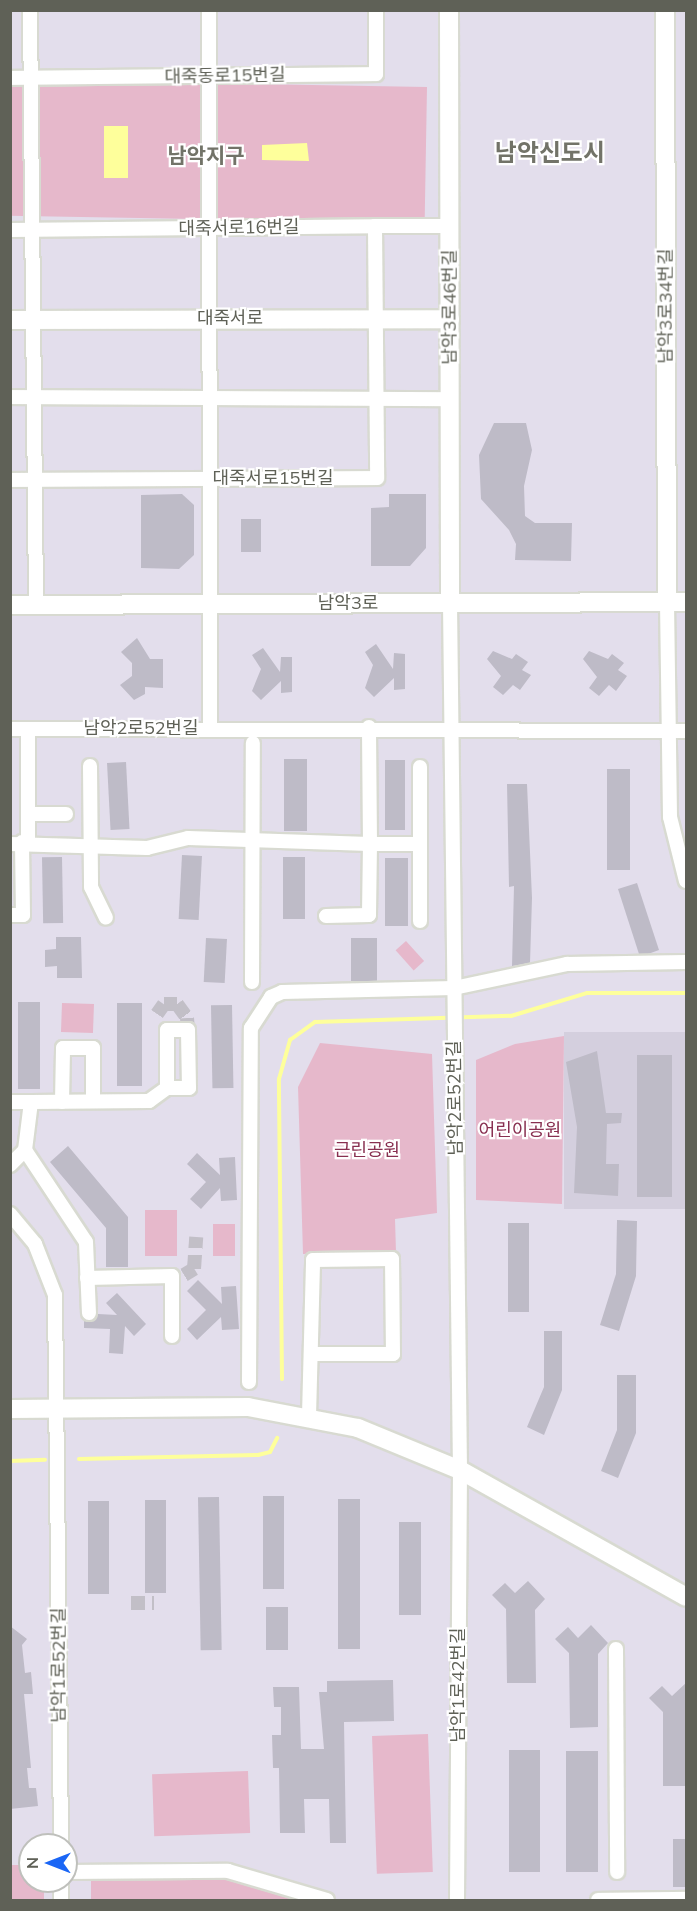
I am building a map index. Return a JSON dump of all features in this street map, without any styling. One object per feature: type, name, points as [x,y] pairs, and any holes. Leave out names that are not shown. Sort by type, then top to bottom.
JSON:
[{"type":"street","points":[[30,10],[30,230],[36,605]]},
{"type":"street","points":[[209,10],[210,728]]},
{"type":"street","name":"대죽동로15번길","points":[[10,78],[376,74],[376,10]]},
{"type":"street","name":"남악3로46번길","points":[[449,10],[450,603]]},
{"type":"street","name":"남악3로34번길","points":[[665,10],[667,602]]},
{"type":"street","points":[[375,226],[376,319]]},
{"type":"street","name":"대죽서로16번길","points":[[10,230],[450,226]]},
{"type":"street","name":"대죽서로15번길","points":[[10,480],[377,478],[376,319]]},
{"type":"street","name":"대죽서로","points":[[10,320],[450,319]]},
{"type":"street","points":[[10,397],[209,401],[450,399]]},
{"type":"street","points":[[667,602],[671,832],[687,881]]},
{"type":"street","name":"남악3로","points":[[10,605],[687,602]]},
{"type":"street","name":"남악2로52번길","points":[[450,603],[460,1470]]},
{"type":"street","points":[[326,915],[369,915],[369,727]]},
{"type":"street","points":[[451,727],[687,730]]},
{"type":"street","name":"남악2로52번길","points":[[10,729],[451,727]]},
{"type":"street","points":[[10,915],[22,915],[20,842],[28,814],[28,729]]},
{"type":"street","points":[[252,982],[253,743]]},
{"type":"street","points":[[90,766],[91,887],[106,918]]},
{"type":"street","points":[[420,767],[420,921]]},
{"type":"street","points":[[28,814],[66,814]]},
{"type":"street","points":[[20,842],[147,848],[188,838],[420,844]]},
{"type":"street","points":[[249,1382],[248,1077],[251,1028],[260,1010],[282,992],[454,988],[567,964],[687,962]]},
{"type":"street","points":[[62,1102],[63,1048],[93,1048],[93,1101]]},
{"type":"street","points":[[10,1102],[149,1101],[167,1088]]},
{"type":"street","points":[[10,1165],[25,1150],[31,1102]]},
{"type":"street","points":[[25,1150],[86,1242],[89,1313]]},
{"type":"street","points":[[10,1214],[35,1244],[55,1295],[57,1409]]},
{"type":"street","points":[[309,1416],[313,1354],[313,1260],[392,1259],[393,1354],[313,1354]]},
{"type":"street","points":[[87,1278],[178,1275],[172,1336]]},
{"type":"street","points":[[10,1409],[248,1407],[309,1416],[386,1438],[460,1470],[687,1597]]},
{"type":"street","name":"남악1로52번길","points":[[57,1409],[61,1833]]},
{"type":"street","name":"남악1로42번길","points":[[456,1900],[460,1470]]},
{"type":"street","points":[[615,1649],[617,1872]]},
{"type":"street","points":[[78,1872],[228,1871],[327,1900]]},
{"type":"street","points":[[598,1900],[687,1899]]},
{"type":"shaded area","points":[[104,126],[128,126],[128,178],[104,178]]},
{"type":"shaded area","points":[[307,143],[309,161],[262,160],[262,145]]},
{"type":"shaded area","points":[[564,1032],[686,1032],[686,1209],[564,1209]]},
{"type":"green space","points":[[11,80],[427,87],[425,223],[10,216]]},
{"type":"green space","points":[[406,941],[424,961],[414,970],[396,950]]},
{"type":"green space","points":[[62,1003],[94,1004],[93,1033],[61,1032]]},
{"type":"green space","name":"어린이공원","points":[[564,1036],[562,1204],[476,1200],[476,1060],[515,1044]]},
{"type":"green space","name":"근린공원","points":[[320,1043],[432,1054],[437,1213],[395,1219],[396,1252],[303,1254],[298,1087]]},
{"type":"green space","points":[[145,1210],[177,1210],[177,1256],[145,1256]]},
{"type":"green space","points":[[213,1224],[235,1224],[235,1256],[213,1256]]},
{"type":"green space","points":[[428,1734],[433,1872],[377,1874],[372,1736]]},
{"type":"green space","points":[[248,1771],[250,1833],[154,1836],[152,1774]]},
{"type":"green space","points":[[11,1865],[18,1865],[18,1893],[44,1893],[44,1900],[11,1900]]},
{"type":"green space","points":[[91,1876],[241,1879],[309,1900],[91,1900]]},
{"type":"building","points":[[494,423],[526,423],[532,450],[524,486],[525,516],[535,523],[572,523],[571,561],[515,560],[516,544],[509,530],[481,499],[479,455]]},
{"type":"building","points":[[182,494],[194,505],[194,555],[179,569],[141,568],[141,495]]},
{"type":"building","points":[[389,494],[426,494],[426,548],[410,566],[371,566],[371,508],[389,507]]},
{"type":"building","points":[[241,519],[261,519],[261,552],[241,552]]},
{"type":"building","points":[[137,638],[150,659],[163,659],[163,688],[145,687],[145,694],[134,700],[120,685],[132,676],[132,663],[121,652]]},
{"type":"building","points":[[376,644],[393,669],[394,653],[405,654],[405,689],[394,690],[394,678],[374,697],[365,688],[373,665],[365,652]]},
{"type":"building","points":[[263,648],[280,672],[281,657],[292,657],[292,692],[281,693],[281,681],[261,700],[252,691],[261,669],[252,655]]},
{"type":"building","points":[[493,651],[512,659],[516,654],[528,662],[522,670],[531,675],[520,690],[513,685],[503,695],[493,687],[501,676],[487,659]]},
{"type":"building","points":[[589,651],[608,659],[612,654],[624,663],[618,670],[627,676],[616,691],[609,685],[599,696],[589,688],[597,677],[583,659]]},
{"type":"building","points":[[284,759],[307,759],[307,831],[284,831]]},
{"type":"building","points":[[385,760],[405,760],[405,830],[385,830]]},
{"type":"building","points":[[126,762],[130,829],[111,830],[107,763]]},
{"type":"building","points":[[607,769],[630,769],[630,870],[607,870]]},
{"type":"building","points":[[507,784],[527,784],[532,898],[530,963],[512,966],[514,886],[509,887]]},
{"type":"building","points":[[182,855],[202,856],[199,920],[179,919]]},
{"type":"building","points":[[42,857],[62,857],[63,923],[43,923]]},
{"type":"building","points":[[283,857],[305,857],[305,919],[283,919]]},
{"type":"building","points":[[385,858],[408,858],[408,926],[385,926]]},
{"type":"building","points":[[637,883],[659,950],[648,954],[639,954],[618,889]]},
{"type":"building","points":[[56,937],[81,937],[82,978],[57,978],[57,966],[45,967],[45,950],[56,949]]},
{"type":"building","points":[[206,938],[227,939],[225,983],[204,982]]},
{"type":"building","points":[[351,938],[377,938],[377,981],[351,981]]},
{"type":"building","points":[[18,1002],[40,1002],[40,1089],[18,1089]]},
{"type":"building","points":[[117,1003],[142,1003],[142,1086],[117,1086]]},
{"type":"building","points":[[211,1005],[232,1005],[233,1088],[212,1088]]},
{"type":"building","points":[[597,1051],[606,1113],[622,1113],[621,1123],[607,1124],[606,1164],[619,1164],[618,1196],[574,1193],[577,1127],[566,1062]]},
{"type":"building","points":[[637,1055],[672,1055],[672,1197],[637,1197]]},
{"type":"building","points":[[68,1146],[128,1217],[128,1267],[106,1267],[106,1228],[50,1162]]},
{"type":"building","points":[[197,1153],[220,1175],[219,1158],[235,1157],[237,1200],[221,1201],[220,1188],[201,1209],[190,1199],[206,1182],[187,1164]]},
{"type":"building","points":[[617,1220],[637,1221],[636,1276],[619,1331],[600,1325],[616,1274]]},
{"type":"building","points":[[508,1223],[529,1223],[529,1312],[508,1312]]},
{"type":"building","points":[[198,1280],[222,1304],[221,1287],[236,1286],[239,1329],[222,1330],[221,1317],[197,1340],[187,1329],[206,1310],[187,1291]]},
{"type":"building","points":[[117,1293],[146,1324],[134,1336],[125,1326],[123,1354],[109,1353],[110,1329],[84,1328],[84,1321],[93,1321],[98,1314],[117,1315],[106,1303]]},
{"type":"building","points":[[544,1331],[562,1331],[562,1390],[544,1435],[527,1427],[544,1387]]},
{"type":"building","points":[[617,1375],[636,1375],[636,1433],[618,1478],[601,1471],[617,1430]]},
{"type":"building","points":[[263,1496],[284,1496],[284,1589],[263,1589]]},
{"type":"building","points":[[198,1497],[219,1497],[222,1650],[201,1650]]},
{"type":"building","points":[[338,1499],[360,1499],[360,1649],[338,1649]]},
{"type":"building","points":[[145,1500],[166,1500],[166,1593],[145,1593]]},
{"type":"building","points":[[88,1501],[109,1501],[109,1594],[88,1594]]},
{"type":"building","points":[[399,1522],[421,1522],[421,1615],[399,1615]]},
{"type":"building","points":[[528,1581],[545,1599],[535,1610],[536,1683],[507,1683],[506,1609],[492,1595],[505,1583],[515,1593]]},
{"type":"building","points":[[266,1607],[288,1607],[288,1650],[266,1650]]},
{"type":"building","points":[[591,1625],[608,1643],[598,1654],[598,1727],[570,1728],[569,1653],[555,1639],[568,1627],[578,1638]]},
{"type":"building","points":[[10,1626],[27,1639],[22,1645],[25,1673],[31,1672],[33,1694],[24,1694],[31,1768],[27,1768],[29,1788],[36,1788],[38,1806],[10,1809]]},
{"type":"building","points":[[393,1680],[394,1721],[344,1722],[346,1843],[330,1843],[329,1799],[304,1799],[305,1833],[280,1833],[279,1768],[273,1768],[272,1735],[281,1735],[281,1707],[274,1707],[273,1687],[299,1687],[301,1749],[324,1749],[319,1692],[327,1692],[327,1681]]},
{"type":"building","points":[[687,1682],[687,1786],[663,1786],[663,1712],[649,1698],[662,1686],[672,1696]]},
{"type":"building","points":[[509,1750],[540,1750],[540,1872],[509,1872]]},
{"type":"building","points":[[566,1751],[598,1751],[598,1872],[566,1872]]},
{"type":"building","points":[[673,1839],[686,1839],[686,1887],[673,1887]]},
{"type":"waterway","points":[[282,1379],[279,1079],[290,1040],[315,1022],[511,1016],[587,993],[686,993]]},
{"type":"waterway","points":[[79,1459],[258,1455],[270,1452],[277,1438]]},
{"type":"waterway","points":[[10,1461],[45,1460]]},
{"type":"tunnel","points":[[157,1014],[164,1004],[177,1004],[187,1018],[188,1030]]},
{"type":"tunnel","points":[[184,1275],[194,1269],[196,1237]]},
{"type":"tunnel","points":[[131,1603],[154,1603]]},
{"type":"district","name":"남악신도시","points":[[550,153]]},
{"type":"district","name":"남악지구","points":[[206,155]]}]
